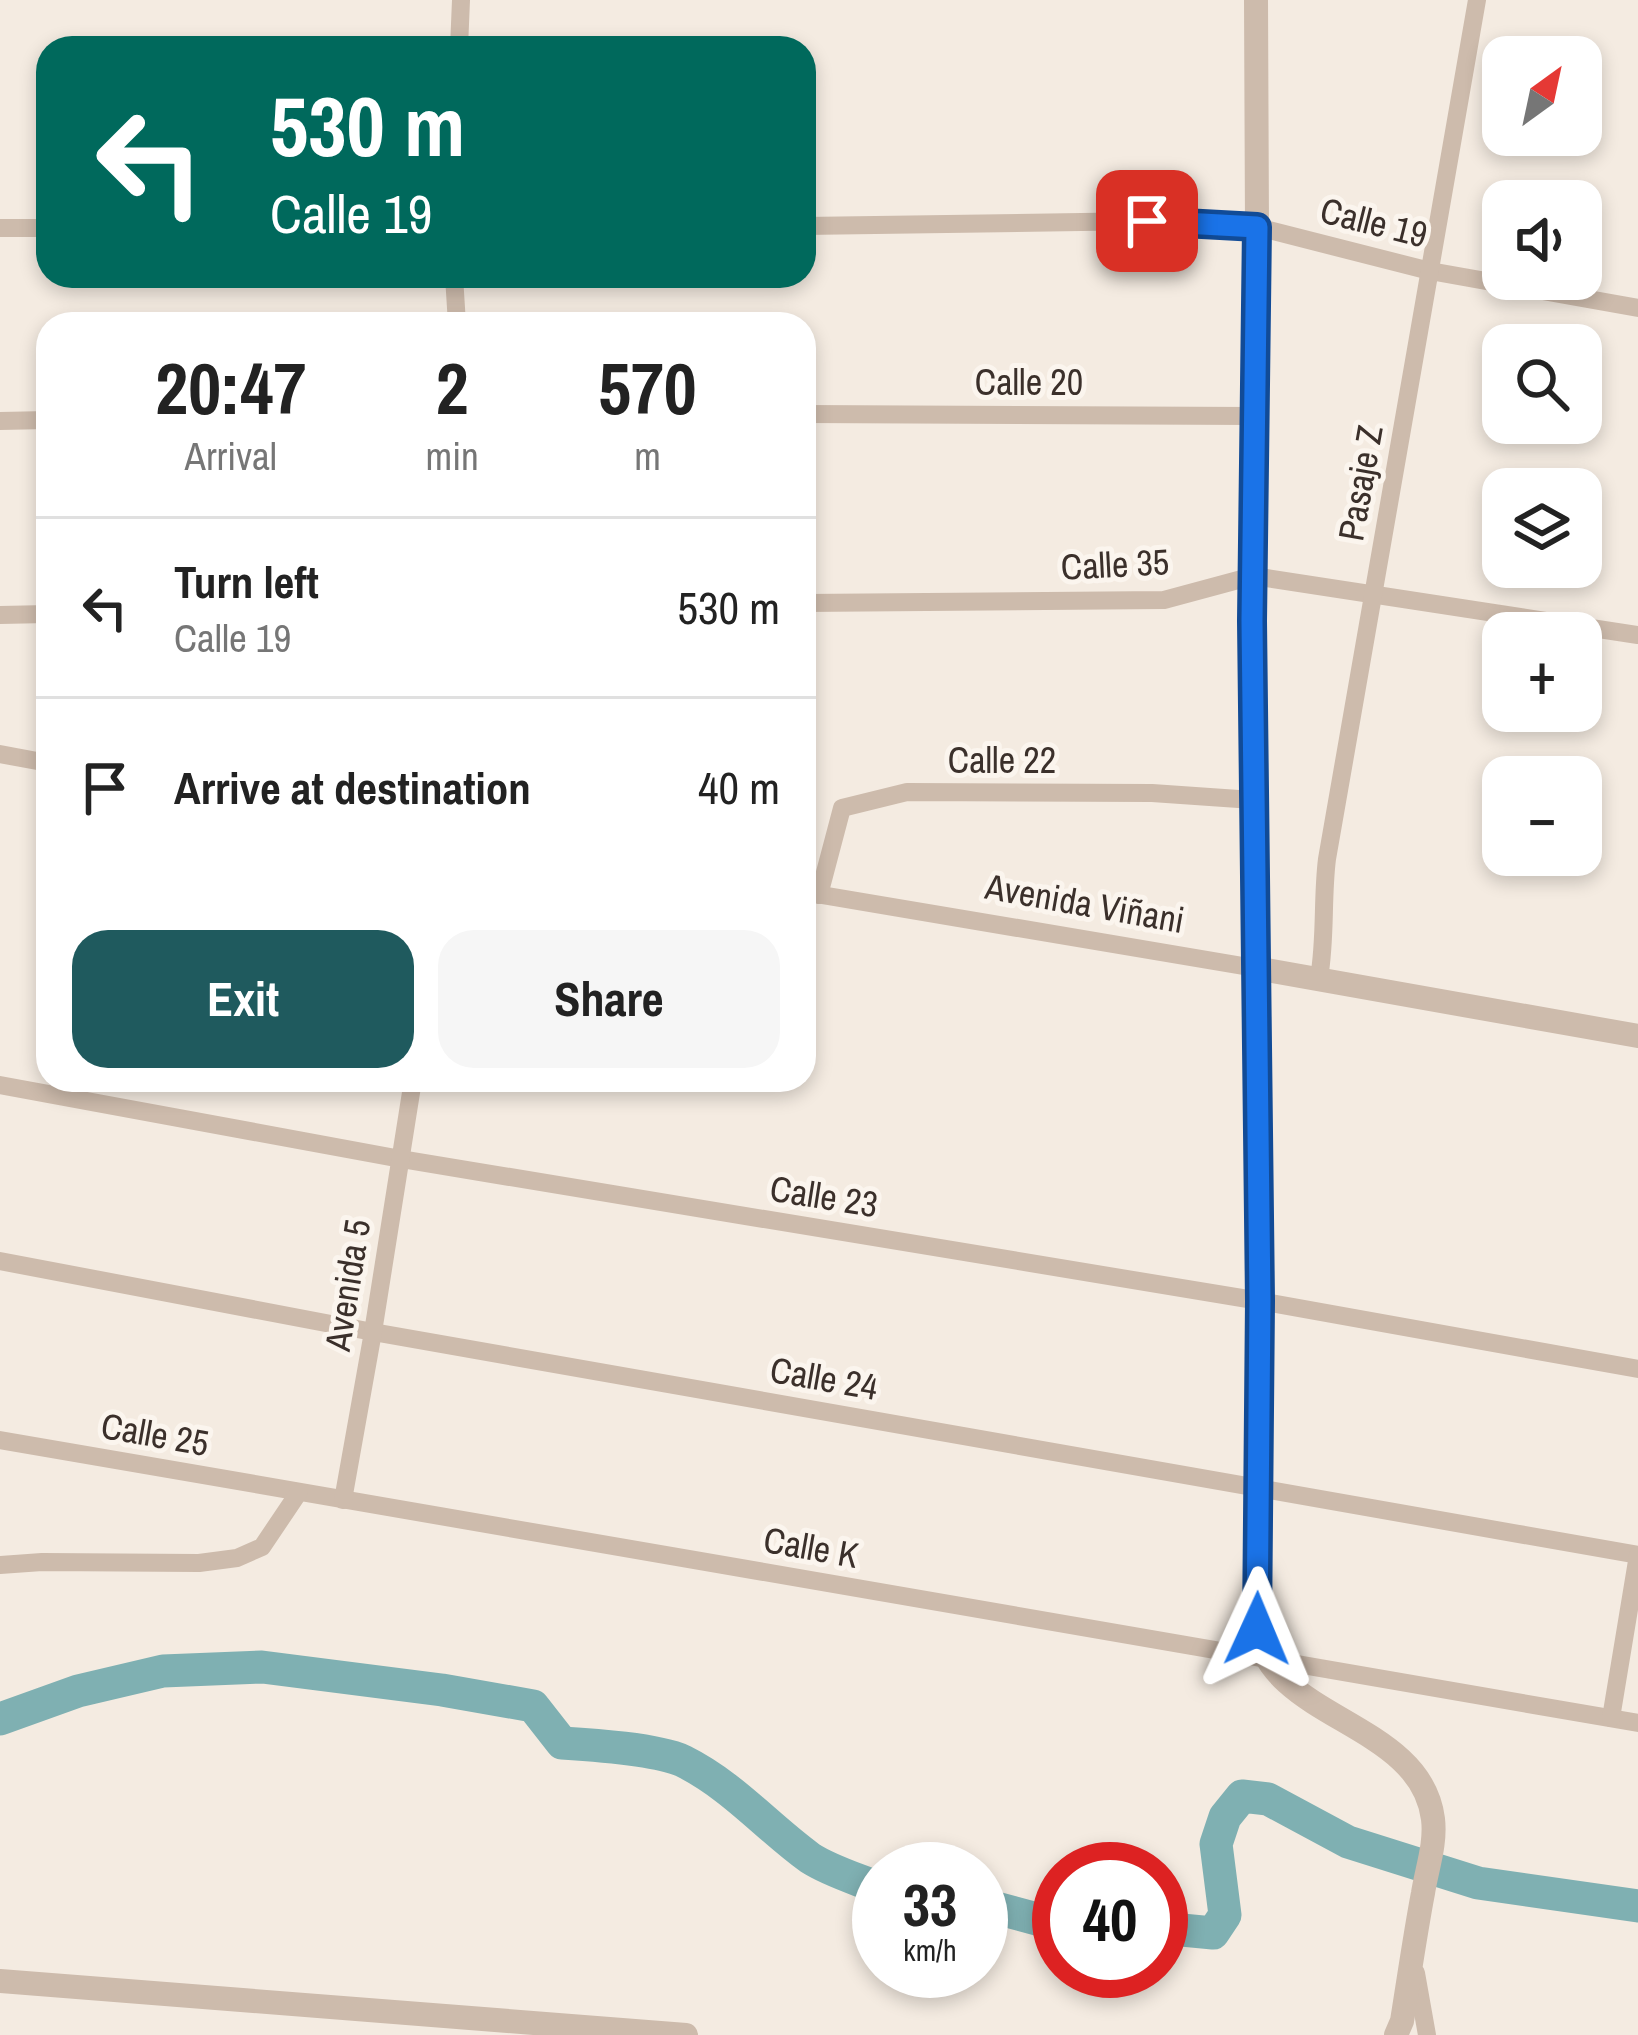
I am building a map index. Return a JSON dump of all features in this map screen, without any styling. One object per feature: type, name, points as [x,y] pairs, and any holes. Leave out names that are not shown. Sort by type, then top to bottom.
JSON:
[{"type":"street","points":[[460,36],[461,0]]},
{"type":"street","points":[[1256,0],[1252,576],[1260,1301],[1257,1629],[1266,1658],[1283,1679],[1393,1753],[1411,1769],[1430,1806],[1432,1849],[1396,2035]]},
{"type":"street","name":"Pasaje Z","points":[[1319,978],[1327,859],[1477,0]]},
{"type":"street","name":"Calle 19","points":[[816,226],[1147,221],[1257,227],[1430,271],[1638,308]]},
{"type":"street","points":[[0,228],[36,229]]},
{"type":"street","name":"Calle 20","points":[[816,414],[1254,416]]},
{"type":"street","points":[[0,421],[36,420]]},
{"type":"street","name":"Calle 35","points":[[816,603],[1164,600],[1252,576],[1638,635]]},
{"type":"street","points":[[0,614],[36,614]]},
{"type":"street","points":[[0,754],[36,761]]},
{"type":"street","name":"Calle 22","points":[[816,883],[842,808],[908,792],[1152,793],[1253,800]]},
{"type":"street","name":"Avenida Viñani","points":[[816,895],[1638,1036]]},
{"type":"street","name":"Calle 23","points":[[0,1085],[36,1092]]},
{"type":"street","name":"Calle 23","points":[[37,1092],[401,1160],[1260,1301],[1638,1369]]},
{"type":"street","name":"Avenida 5","points":[[343,1500],[411,1092]]},
{"type":"street","name":"Calle 24","points":[[0,1261],[374,1332],[1638,1555]]},
{"type":"street","name":"Calle 25","points":[[0,1440],[299,1492]]},
{"type":"street","points":[[0,1565],[200,1563],[236,1558],[262,1547],[299,1492]]},
{"type":"street","name":"Calle K","points":[[299,1492],[1638,1723]]},
{"type":"street","points":[[1611,1718],[1638,1555]]},
{"type":"street","points":[[1414,1950],[1427,2035]]},
{"type":"street","points":[[0,1981],[686,2035]]},
{"type":"waterway","points":[[0,1719],[78,1691],[163,1671],[262,1667],[533,1706],[562,1743],[641,1751],[683,1761],[734,1794],[810,1858],[852,1878]]},
{"type":"waterway","points":[[1188,1931],[1213,1933],[1225,1915],[1216,1844],[1225,1817],[1242,1796],[1268,1799],[1348,1842],[1478,1883],[1638,1906]]},
{"type":"waterway","points":[[1008,1911],[1032,1918]]},
{"type":"route","points":[[1147,221],[1257,227],[1252,621],[1260,1301],[1257,1629]]}]
